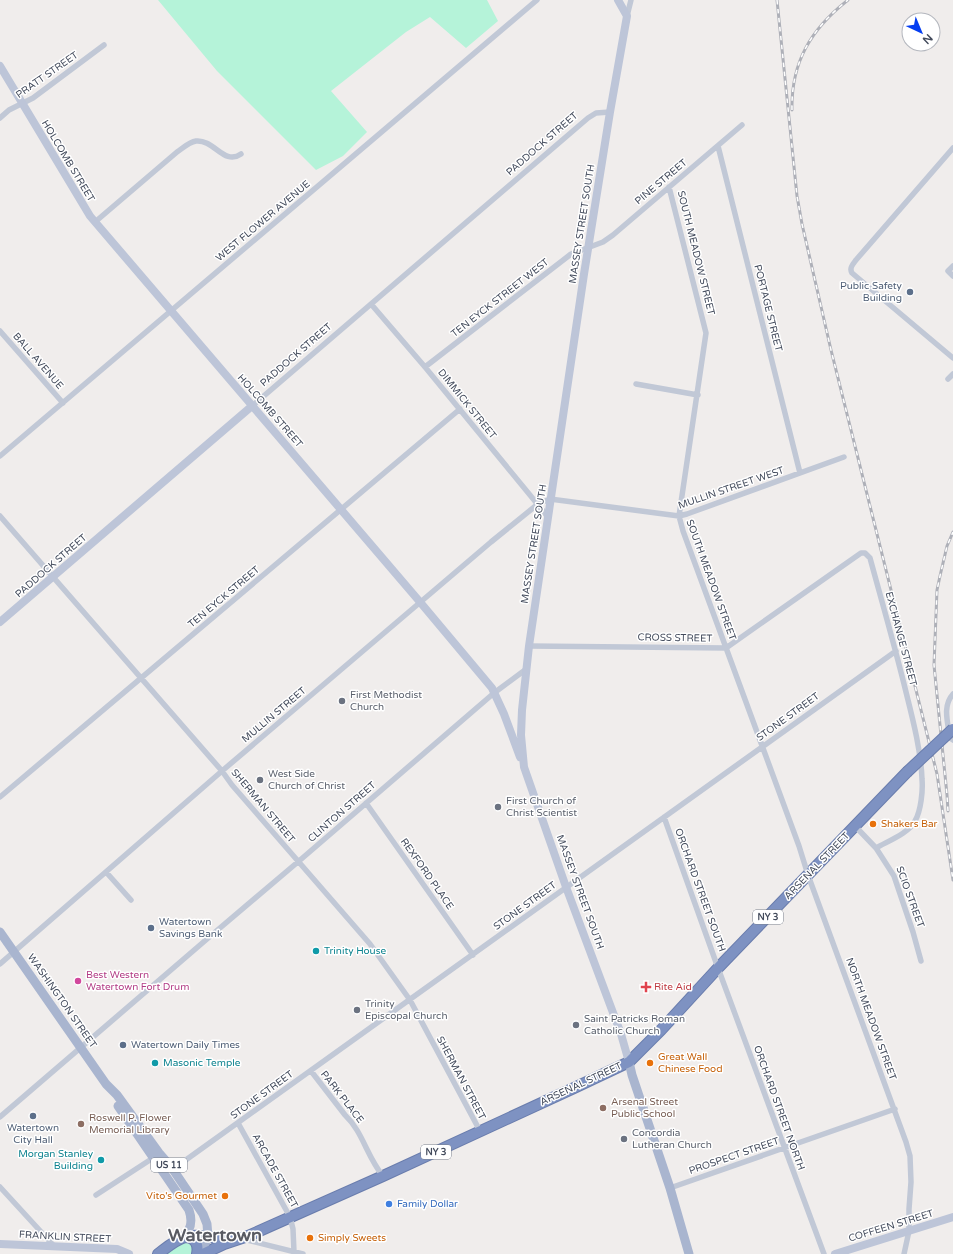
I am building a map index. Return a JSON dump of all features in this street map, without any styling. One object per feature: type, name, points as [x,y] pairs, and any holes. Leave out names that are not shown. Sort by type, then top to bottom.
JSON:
[{"type":"highway","name":"ARSENAL STREET","points":[[241,1238],[480,1132],[629,1062],[907,772],[953,729]]},
{"type":"highway","name":"NY 3","points":[[181,1238],[196,1235],[241,1238]]},
{"type":"highway","points":[[158,1254],[181,1238],[188,1237],[195,1241],[198,1248],[198,1254]]},
{"type":"highway","name":"NY 3","points":[[204,1254],[224,1244],[241,1238]]},
{"type":"main road","name":"WASHINGTON STREET","points":[[0,932],[81,1047],[106,1084],[113,1098],[189,1210],[191,1216],[191,1226],[196,1235]]},
{"type":"main road","points":[[629,1062],[670,1188],[688,1254]]},
{"type":"main road","name":"WASHINGTON STREET","points":[[106,1084],[117,1095],[159,1153],[172,1168],[203,1214],[207,1224],[208,1237]]},
{"type":"main road","points":[[181,1238],[191,1226]]},
{"type":"main road","points":[[198,1254],[203,1248],[208,1237]]},
{"type":"street","name":"WEST FLOWER AVENUE","points":[[0,456],[537,0]]},
{"type":"street","points":[[618,0],[627,16]]},
{"type":"street","points":[[627,16],[631,0]]},
{"type":"street","name":"MASSEY STREET SOUTH","points":[[627,16],[610,112],[528,646],[521,735],[524,767],[566,887],[621,1034],[629,1062]]},
{"type":"street","name":"PRATT STREET","points":[[0,118],[9,110],[33,98],[104,45]]},
{"type":"street","name":"HOLCOMB STREET","points":[[0,66],[90,216],[492,688],[504,714],[524,767]]},
{"type":"street","name":"PADDOCK STREET","points":[[0,622],[588,118],[596,113],[610,112]]},
{"type":"street","name":"PINE STREET","points":[[589,248],[603,242],[613,234],[742,125]]},
{"type":"street","points":[[95,222],[177,152],[191,143],[198,141],[206,143],[227,157],[238,157],[241,154]]},
{"type":"street","name":"PORTAGE STREET","points":[[718,146],[800,473]]},
{"type":"street","points":[[953,148],[856,260],[850,268],[850,271],[953,358]]},
{"type":"street","name":"SOUTH MEADOW STREET","points":[[669,187],[706,333],[679,516],[683,531],[799,846],[808,875]]},
{"type":"street","name":"TEN EYCK STREET WEST","points":[[425,367],[571,254],[589,248]]},
{"type":"street","points":[[953,266],[948,272],[953,276]]},
{"type":"street","name":"DIMMICK STREET","points":[[371,304],[460,409],[548,517]]},
{"type":"street","name":"BALL AVENUE","points":[[0,331],[63,403]]},
{"type":"street","points":[[948,379],[953,374]]},
{"type":"street","points":[[636,384],[698,395]]},
{"type":"street","name":"TEN EYCK STREET","points":[[0,797],[142,679],[340,509],[460,409]]},
{"type":"street","name":"MULLIN STREET WEST","points":[[550,499],[679,516],[844,457]]},
{"type":"street","name":"MULLIN STREET","points":[[0,964],[222,771],[420,602],[538,504],[550,499]]},
{"type":"street","name":"SHERMAN STREET","points":[[0,516],[370,944],[410,1000],[480,1132]]},
{"type":"street","name":"EXCHANGE STREET","points":[[843,566],[861,553],[865,553],[870,558],[896,651],[913,723],[922,779],[922,789],[915,821],[909,829],[876,848]]},
{"type":"street","name":"CROSS STREET","points":[[528,646],[726,648],[843,566]]},
{"type":"street","name":"STONE STREET","points":[[163,1173],[184,1162],[896,651]]},
{"type":"street","name":"CLINTON STREET","points":[[0,1117],[494,693],[525,670]]},
{"type":"street","points":[[953,694],[947,702],[946,710],[950,738],[953,740]]},
{"type":"street","name":"REXFORD PLACE","points":[[366,803],[473,955]]},
{"type":"street","name":"ORCHARD STREET SOUTH","points":[[664,817],[718,968]]},
{"type":"street","name":"SCIO STREET","points":[[855,826],[876,848],[894,876],[913,932],[921,962]]},
{"type":"street","points":[[106,872],[131,900]]},
{"type":"street","name":"NORTH MEADOW STREET","points":[[808,875],[895,1109],[910,1156],[909,1231],[904,1254]]},
{"type":"street","name":"ORCHARD STREET NORTH","points":[[718,968],[824,1254]]},
{"type":"street","name":"PARK PLACE","points":[[311,1070],[345,1115],[351,1120],[360,1134],[377,1169],[383,1176]]},
{"type":"street","name":"PROSPECT STREET","points":[[670,1188],[895,1109]]},
{"type":"street","name":"ARCADE STREET","points":[[238,1123],[290,1217],[293,1229],[294,1252]]},
{"type":"street","points":[[96,1195],[153,1158]]},
{"type":"street","points":[[0,1186],[54,1247]]},
{"type":"street","name":"COFFEEN STREET","points":[[835,1254],[953,1217]]},
{"type":"street","points":[[241,1238],[303,1254]]},
{"type":"street","name":"FRANKLIN STREET","points":[[0,1244],[117,1249],[129,1254]]},
{"type":"green space","points":[[158,0],[487,0],[498,21],[466,48],[430,17],[406,32],[331,91],[367,132],[343,156],[316,170],[217,71]]},
{"type":"green space","points":[[184,1243],[190,1244],[193,1248],[191,1254],[166,1254],[180,1245]]},
{"type":"railway","points":[[777,0],[797,196],[802,224],[831,350],[937,774],[953,880]]},
{"type":"railway","points":[[792,110],[795,77],[806,48],[824,23],[848,0]]},
{"type":"railway","points":[[948,811],[934,665],[937,590],[947,546],[953,532]]},
{"type":"place","name":"Public Safety Building","points":[[910,292]]},
{"type":"place","name":"First Methodist Church","points":[[342,701]]},
{"type":"place","name":"West Side Church of Christ","points":[[260,780]]},
{"type":"place","name":"First Church of Christ Scientist","points":[[498,807]]},
{"type":"place","name":"Shakers Bar","points":[[873,824]]},
{"type":"place","name":"Watertown Savings Bank","points":[[151,928]]},
{"type":"place","name":"Trinity House","points":[[316,951]]},
{"type":"place","name":"Best Western Watertown Fort Drum","points":[[78,981]]},
{"type":"place","name":"Rite Aid","points":[[646,987]]},
{"type":"place","name":"Trinity Episcopal Church","points":[[357,1010]]},
{"type":"place","name":"Saint Patricks Roman Catholic Church","points":[[576,1025]]},
{"type":"place","name":"Watertown Daily Times","points":[[123,1045]]},
{"type":"place","name":"Masonic Temple","points":[[155,1063]]},
{"type":"place","name":"Great Wall Chinese Food","points":[[650,1063]]},
{"type":"place","name":"Arsenal Street Public School","points":[[603,1108]]},
{"type":"place","name":"Watertown City Hall","points":[[33,1116]]},
{"type":"place","name":"Roswell P. Flower Memorial Library","points":[[81,1124]]},
{"type":"place","name":"Concordia Lutheran Church","points":[[624,1139]]},
{"type":"place","name":"Morgan Stanley Building","points":[[101,1160]]},
{"type":"place","name":"Vito's Gourmet","points":[[225,1196]]},
{"type":"place","name":"Family Dollar","points":[[389,1204]]},
{"type":"place","name":"Simply Sweets","points":[[310,1238]]},
{"type":"district","name":"Watertown","points":[[215,1235]]}]
